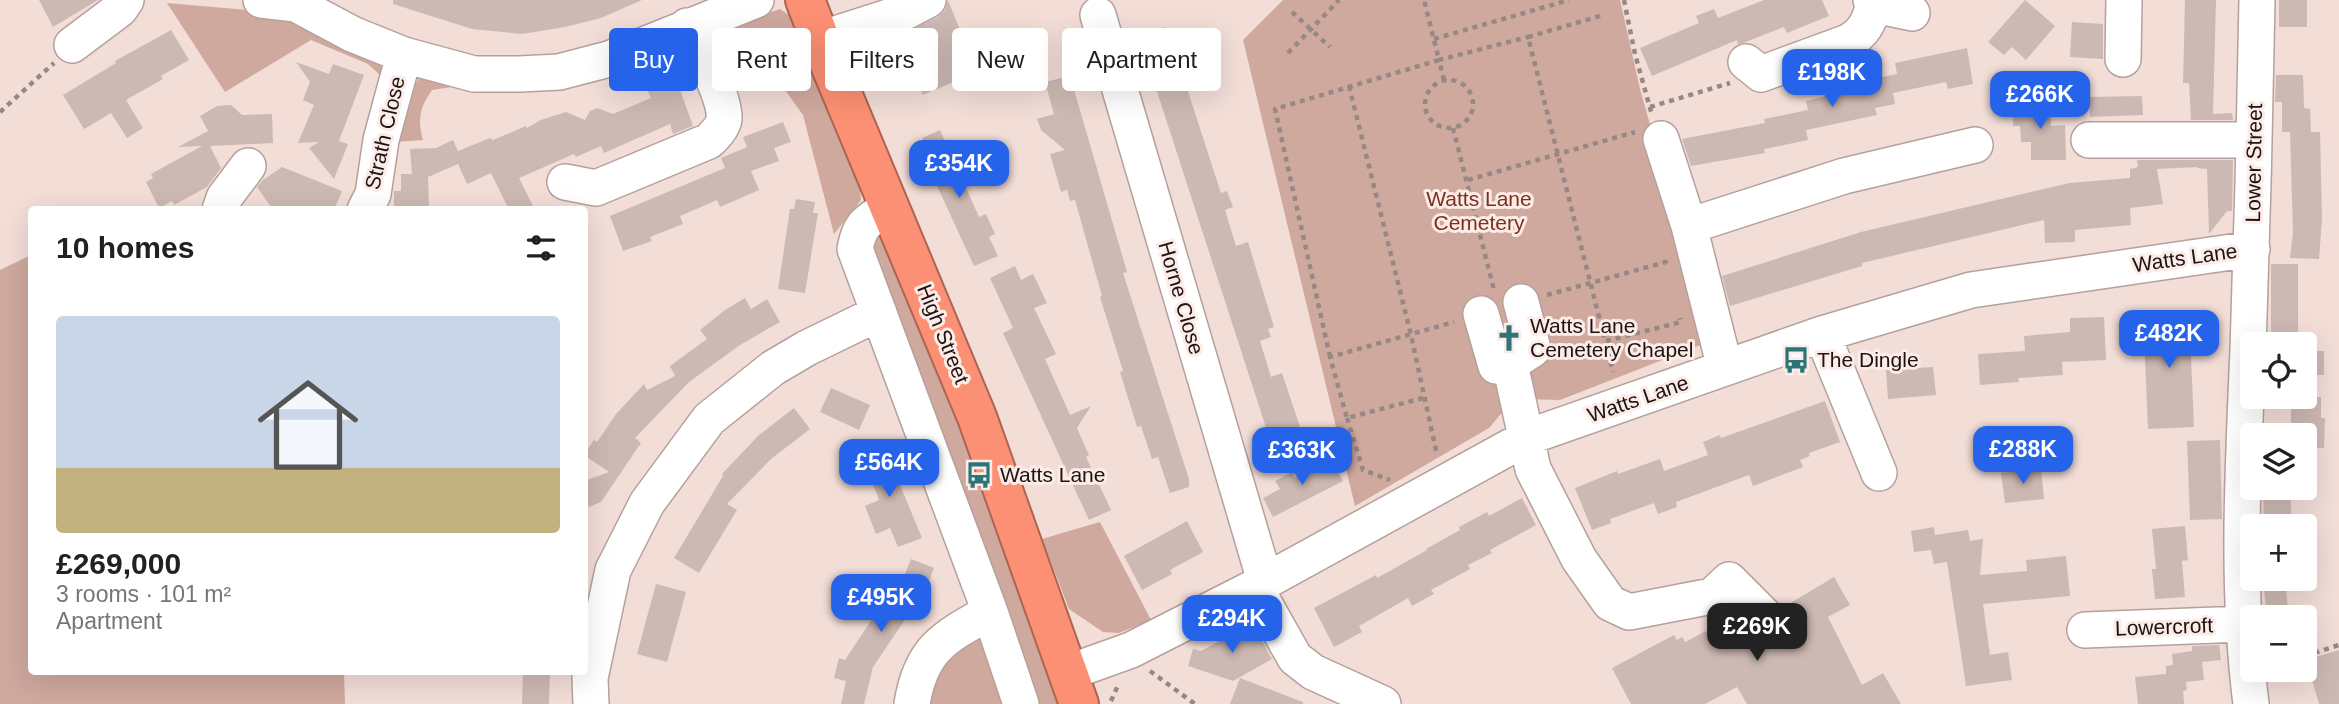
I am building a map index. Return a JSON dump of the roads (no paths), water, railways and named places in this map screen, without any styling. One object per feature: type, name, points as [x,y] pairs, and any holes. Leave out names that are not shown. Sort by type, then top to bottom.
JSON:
[{"type":"highway","name":"High Street","points":[[806,0],[977,417],[1073,689]]},
{"type":"street","points":[[72,45],[120,9],[126,0]]},
{"type":"street","points":[[261,0],[297,2],[352,34],[404,55],[474,74],[520,75],[559,72],[609,59],[756,0]]},
{"type":"street","points":[[820,39],[907,11],[928,0]]},
{"type":"street","points":[[2123,59],[2124,0]]},
{"type":"street","name":"Lower Street","points":[[2243,605],[2241,521],[2252,249],[2257,0]]},
{"type":"street","points":[[1755,77],[1860,35],[1869,22],[1873,2],[1912,13]]},
{"type":"street","name":"Horne Close","points":[[1098,15],[1260,584],[1295,658],[1314,672],[1383,704]]},
{"type":"street","points":[[586,195],[709,141],[724,121],[723,108],[698,44],[687,26]]},
{"type":"street","name":"Strath Close","points":[[367,206],[373,194],[381,140],[404,55]]},
{"type":"street","points":[[1651,125],[1689,226],[1725,368]]},
{"type":"street","points":[[2089,140],[2254,140]]},
{"type":"street","points":[[1689,226],[1844,176],[1975,145]]},
{"type":"street","points":[[215,206],[248,166]]},
{"type":"street","points":[[889,207],[862,225],[855,249],[990,612],[1021,704]]},
{"type":"street","name":"Watts Lane","points":[[1073,689],[1131,650],[1260,584],[1528,437],[1822,334],[1971,290],[2252,249]]},
{"type":"street","points":[[1481,314],[1496,366],[1510,364],[1533,349],[1521,302]]},
{"type":"street","points":[[591,704],[590,678],[599,565],[709,419],[773,368],[879,313]]},
{"type":"street","points":[[1822,334],[1879,472]]},
{"type":"street","points":[[1510,364],[1533,469],[1579,559],[1609,603],[1629,612],[1712,596],[1730,580],[1765,616]]},
{"type":"street","points":[[912,704],[916,678],[946,636],[990,612]]},
{"type":"street","name":"Lowercroft","points":[[2085,630],[2240,624]]},
{"type":"street","name":"Lower Street","points":[[2249,682],[2251,704]]},
{"type":"place","name":"Watts Lane Cemetery Chapel","points":[[1509,338]]},
{"type":"place","name":"The Dingle","points":[[1796,360]]},
{"type":"place","name":"Watts Lane","points":[[979,475]]},
{"type":"park label","name":"Watts Lane Cemetery","points":[[1479,211]]}]
